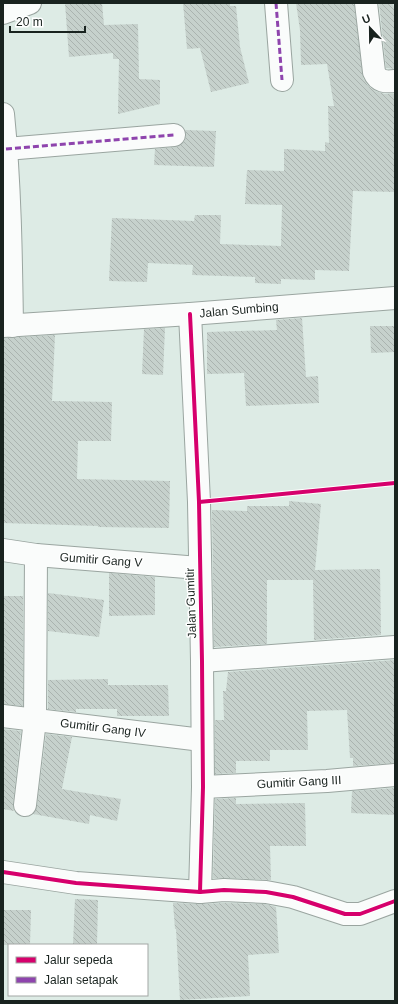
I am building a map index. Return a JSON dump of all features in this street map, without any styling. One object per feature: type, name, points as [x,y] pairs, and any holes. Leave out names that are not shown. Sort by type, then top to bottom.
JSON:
[{"type":"street","points":[[3,13],[30,3]]},
{"type":"street","points":[[276,3],[282,80]]},
{"type":"street","points":[[366,3],[376,78],[381,81],[395,82]]},
{"type":"street","points":[[3,114],[11,234],[8,326]]},
{"type":"street","points":[[6,149],[174,135]]},
{"type":"street","name":"Jalan Sumbing","points":[[8,326],[395,298]]},
{"type":"street","name":"Jalan Gumitir","points":[[190,314],[199,502],[199,568],[202,660],[203,787],[200,892]]},
{"type":"street","name":"Gumitir Gang V","points":[[3,550],[36,555],[199,568]]},
{"type":"street","points":[[25,805],[35,720],[36,555]]},
{"type":"street","points":[[202,660],[395,647]]},
{"type":"street","name":"Gumitir Gang IV","points":[[3,716],[202,740]]},
{"type":"street","name":"Gumitir Gang III","points":[[203,787],[395,776]]},
{"type":"street","points":[[3,872],[76,883],[200,892],[224,890],[266,892],[293,897],[340,912],[352,914],[367,912],[395,901]]},
{"type":"building","points":[[65,3],[102,3],[104,25],[138,24],[139,79],[160,80],[160,104],[118,114],[119,59],[113,59],[113,53],[69,57]]},
{"type":"building","points":[[183,3],[230,3],[230,6],[236,6],[240,47],[249,83],[211,92],[200,48],[187,49]]},
{"type":"building","points":[[296,3],[354,3],[363,78],[368,86],[375,91],[385,94],[395,94],[395,192],[353,191],[349,271],[315,270],[315,280],[281,279],[281,284],[255,283],[255,277],[192,275],[193,265],[148,263],[147,282],[109,281],[112,218],[194,221],[195,215],[221,215],[220,244],[281,246],[282,205],[245,204],[247,170],[284,171],[284,149],[325,151],[325,142],[329,143],[328,106],[334,106],[327,64],[301,65],[300,30]]},
{"type":"building","points":[[379,3],[393,3],[395,8],[395,69],[386,68]]},
{"type":"building","points":[[185,130],[216,131],[214,167],[154,165],[155,149],[181,145],[185,140]]},
{"type":"building","points":[[302,318],[306,377],[318,376],[319,403],[246,406],[244,373],[207,374],[207,332],[277,330],[276,320]]},
{"type":"building","points":[[370,326],[395,326],[395,352],[371,353]]},
{"type":"building","points":[[165,328],[163,375],[142,374],[144,329]]},
{"type":"building","points":[[55,335],[52,401],[112,402],[111,441],[78,441],[77,479],[170,481],[169,528],[3,523],[3,338]]},
{"type":"building","points":[[289,501],[321,504],[315,570],[380,569],[381,635],[314,640],[313,580],[267,580],[267,644],[214,647],[212,510],[247,511],[247,506],[289,506]]},
{"type":"building","points":[[109,573],[155,577],[155,615],[109,616]]},
{"type":"building","points":[[48,593],[104,600],[99,637],[48,631]]},
{"type":"building","points":[[3,596],[23,596],[23,706],[3,704]]},
{"type":"building","points":[[395,660],[395,763],[353,766],[353,758],[350,758],[347,710],[307,711],[308,750],[270,750],[270,761],[236,761],[236,773],[215,774],[215,720],[224,720],[223,691],[226,691],[228,672]]},
{"type":"building","points":[[108,679],[108,685],[168,685],[169,716],[117,716],[117,709],[76,709],[76,712],[48,709],[48,680]]},
{"type":"building","points":[[3,729],[21,731],[13,804],[14,811],[3,809]]},
{"type":"building","points":[[46,734],[72,737],[62,789],[121,799],[117,821],[90,815],[89,824],[33,814],[37,806]]},
{"type":"building","points":[[395,788],[395,815],[351,813],[352,791]]},
{"type":"building","points":[[236,798],[236,804],[305,803],[306,846],[270,846],[271,880],[213,878],[215,799]]},
{"type":"building","points":[[75,899],[98,900],[97,944],[73,944]]},
{"type":"building","points":[[173,903],[265,904],[276,907],[279,953],[248,955],[250,996],[180,1000]]},
{"type":"building","points":[[3,910],[31,910],[30,944],[3,945]]},
{"type":"marked path","points":[[276,3],[282,80]]},
{"type":"marked path","points":[[6,149],[174,135]]},
{"type":"cycle path","points":[[190,314],[199,502],[202,661],[203,787],[200,892]]},
{"type":"cycle path","points":[[199,502],[395,483]]},
{"type":"cycle path","points":[[3,872],[76,883],[200,892],[224,890],[266,892],[293,897],[345,914],[360,914],[395,901]]}]
